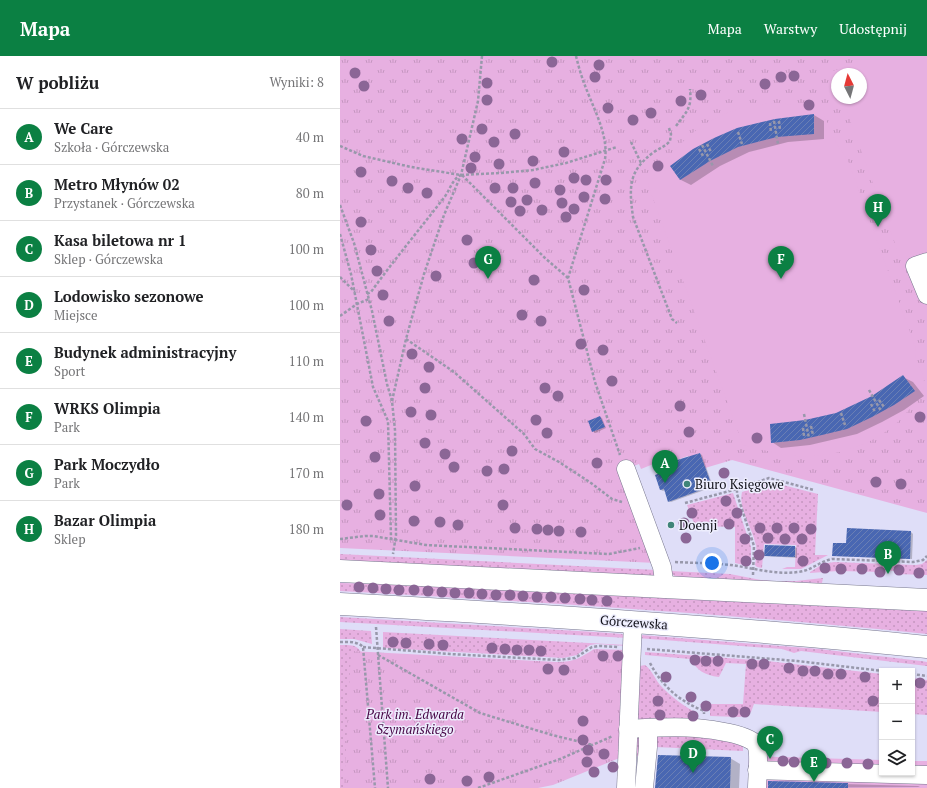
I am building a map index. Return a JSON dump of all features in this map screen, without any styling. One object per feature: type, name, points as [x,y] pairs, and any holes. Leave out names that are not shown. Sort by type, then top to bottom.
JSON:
[{"type":"main road","points":[[340,571],[927,600]]},
{"type":"main road","name":"Górczewska","points":[[340,604],[633,622],[830,637],[927,647]]},
{"type":"lane","points":[[927,262],[916,266],[927,295]]},
{"type":"lane","points":[[626,469],[662,567],[665,587]]},
{"type":"lane","points":[[626,788],[633,622]]},
{"type":"lane","points":[[628,729],[671,727],[696,728],[743,736],[750,739],[756,744],[758,753],[757,788]]},
{"type":"lane","points":[[644,788],[648,747],[648,728]]},
{"type":"lane","points":[[757,770],[926,775]]},
{"type":"path","points":[[392,401],[406,339],[424,274],[442,222],[461,175],[478,101],[482,56]]},
{"type":"path","points":[[576,56],[583,80],[602,131],[606,151],[605,159],[568,278],[595,382],[626,469]]},
{"type":"path","points":[[676,126],[690,107],[690,89]]},
{"type":"path","points":[[774,121],[778,144]]},
{"type":"path","points":[[779,121],[780,130]]},
{"type":"path","points":[[770,123],[771,132]]},
{"type":"path","points":[[668,128],[671,134],[670,141],[654,152],[641,164],[633,175],[631,199],[633,217],[672,319],[677,323]]},
{"type":"path","points":[[738,132],[742,144]]},
{"type":"path","points":[[631,142],[641,164]]},
{"type":"path","points":[[707,144],[711,152]]},
{"type":"path","points":[[702,145],[713,166]]},
{"type":"path","points":[[340,146],[363,156],[411,167],[461,175],[501,174],[533,170],[566,163],[617,147]]},
{"type":"path","points":[[699,149],[703,156]]},
{"type":"path","points":[[461,175],[568,278]]},
{"type":"path","points":[[367,294],[371,292],[398,254],[444,197],[455,178],[461,175]]},
{"type":"path","points":[[340,205],[354,243],[369,299],[392,401],[395,430],[396,535],[393,554]]},
{"type":"path","points":[[340,234],[355,292],[373,387],[388,421],[391,538]]},
{"type":"path","points":[[340,277],[355,292]]},
{"type":"path","points":[[340,316],[357,304],[369,299]]},
{"type":"path","points":[[406,339],[454,372],[524,434],[535,448],[566,466],[612,499],[640,508]]},
{"type":"path","points":[[869,390],[881,411]]},
{"type":"path","points":[[879,400],[884,407]]},
{"type":"path","points":[[871,404],[875,412]]},
{"type":"path","points":[[840,413],[845,425]]},
{"type":"path","points":[[804,414],[808,438]]},
{"type":"path","points":[[811,426],[813,435]]},
{"type":"path","points":[[803,428],[804,436]]},
{"type":"path","points":[[686,503],[737,489],[769,478],[814,490]]},
{"type":"path","points":[[737,489],[737,494],[754,546],[752,576]]},
{"type":"path","points":[[340,539],[365,536],[391,538],[426,545],[609,554],[638,548],[648,550],[670,562],[732,565],[766,572],[798,572],[832,559],[918,562],[927,556]]},
{"type":"path","points":[[376,628],[388,788]]},
{"type":"path","points":[[340,642],[357,642],[364,647],[375,788]]},
{"type":"path","points":[[378,655],[480,714],[552,735],[593,745]]},
{"type":"path","points":[[650,663],[656,675],[665,686],[686,702],[704,711],[704,729]]},
{"type":"path","points":[[915,674],[927,676]]},
{"type":"path","points":[[478,788],[560,759],[628,729]]},
{"type":"green space","points":[[340,56],[927,56],[927,513],[732,460],[705,468],[700,453],[690,462],[688,456],[674,461],[671,452],[654,458],[656,463],[641,469],[639,464],[621,471],[656,563],[340,548]]},
{"type":"green space","points":[[872,56],[927,56],[927,262],[905,271],[844,104],[867,104],[867,68],[841,68]]},
{"type":"green space","points":[[774,103],[823,111],[832,136],[849,163],[915,346],[916,358],[924,381],[924,388],[918,400],[884,433],[857,447],[812,456],[797,456],[776,453],[743,445],[648,185],[673,152],[686,138],[700,127],[733,111],[752,106]]},
{"type":"green space","points":[[771,482],[818,494],[815,555],[828,555],[801,569],[782,569],[787,567],[795,567],[796,545],[764,544],[762,568],[755,565],[756,546],[742,506],[742,492]]},
{"type":"green space","points":[[733,493],[751,547],[751,564],[748,566],[735,563],[735,527],[695,526],[687,505]]},
{"type":"green space","points":[[340,554],[657,570],[655,576],[340,560]]},
{"type":"green space","points":[[927,560],[927,575],[895,574],[895,571],[882,570],[881,572],[838,571],[810,573],[823,564],[834,562],[916,565],[922,564]]},
{"type":"green space","points":[[670,571],[730,574],[772,581],[675,577]]},
{"type":"green space","points":[[823,578],[822,583],[781,581],[796,581]]},
{"type":"green space","points":[[340,583],[927,611],[927,634],[781,620],[634,609],[340,591]]},
{"type":"green space","points":[[340,617],[595,632],[622,634],[627,638],[340,622]]},
{"type":"green space","points":[[340,629],[371,631],[372,644],[354,639],[340,639]]},
{"type":"green space","points":[[383,632],[627,646],[590,645],[577,655],[563,658],[383,648]]},
{"type":"green space","points":[[641,635],[819,649],[921,661],[927,662],[927,666],[801,651],[794,653],[782,649],[637,638]]},
{"type":"green space","points":[[340,645],[355,646],[361,652],[372,788],[340,788]]},
{"type":"green space","name":"Park im. Edwarda Szymańskiego","points":[[594,649],[626,650],[622,757],[553,785],[538,788],[344,788],[351,651],[557,662],[577,659]]},
{"type":"green space","points":[[645,652],[767,661],[879,674],[879,712],[754,704],[751,712],[740,717],[710,716],[710,709],[699,704],[743,704],[746,664],[726,663],[719,677],[702,672],[690,659],[645,655]]},
{"type":"green space","points":[[645,665],[650,669],[660,685],[698,714],[698,723],[642,721],[638,718],[640,666]]},
{"type":"green space","points":[[915,678],[927,680],[927,715],[915,714]]},
{"type":"green space","points":[[693,734],[718,738],[743,746],[743,751],[655,747],[640,756],[631,757],[632,737]]},
{"type":"green space","points":[[749,756],[879,760],[879,776],[915,776],[915,761],[927,761],[927,788],[748,788]]},
{"type":"building","points":[[814,114],[814,134],[777,137],[738,147],[710,161],[680,180],[670,166],[693,149],[737,128],[775,119]]},
{"type":"building","points":[[903,375],[915,391],[872,417],[847,429],[800,440],[771,443],[770,424],[805,420],[836,413],[872,396]]},
{"type":"building","points":[[600,416],[605,427],[592,432],[588,421]]},
{"type":"building","points":[[671,452],[674,461],[700,453],[712,486],[668,502],[664,489],[660,490],[655,475],[660,473],[654,458]]},
{"type":"building","points":[[847,528],[911,531],[910,559],[832,556],[833,543],[846,543]]},
{"type":"building","points":[[765,545],[795,546],[795,557],[764,556]]},
{"type":"building","points":[[658,755],[731,757],[730,788],[655,788]]},
{"type":"building","points":[[768,781],[848,783],[848,788],[768,788]]},
{"type":"place","name":"Bazar Olimpia","points":[[878,227]]},
{"type":"place","name":"Park Moczydło","points":[[488,279]]},
{"type":"place","name":"WRKS Olimpia","points":[[781,279]]},
{"type":"place","name":"We Care","points":[[665,483]]},
{"type":"place","name":"Biuro Księgowe","points":[[687,484]]},
{"type":"place","name":"Doenji","points":[[671,525]]},
{"type":"place","name":"Metro Młynów 02","points":[[888,574]]},
{"type":"place","name":"Kasa biletowa nr 1","points":[[770,759]]},
{"type":"place","name":"Lodowisko sezonowe","points":[[693,773]]},
{"type":"place","name":"Budynek administracyjny","points":[[814,782]]}]
